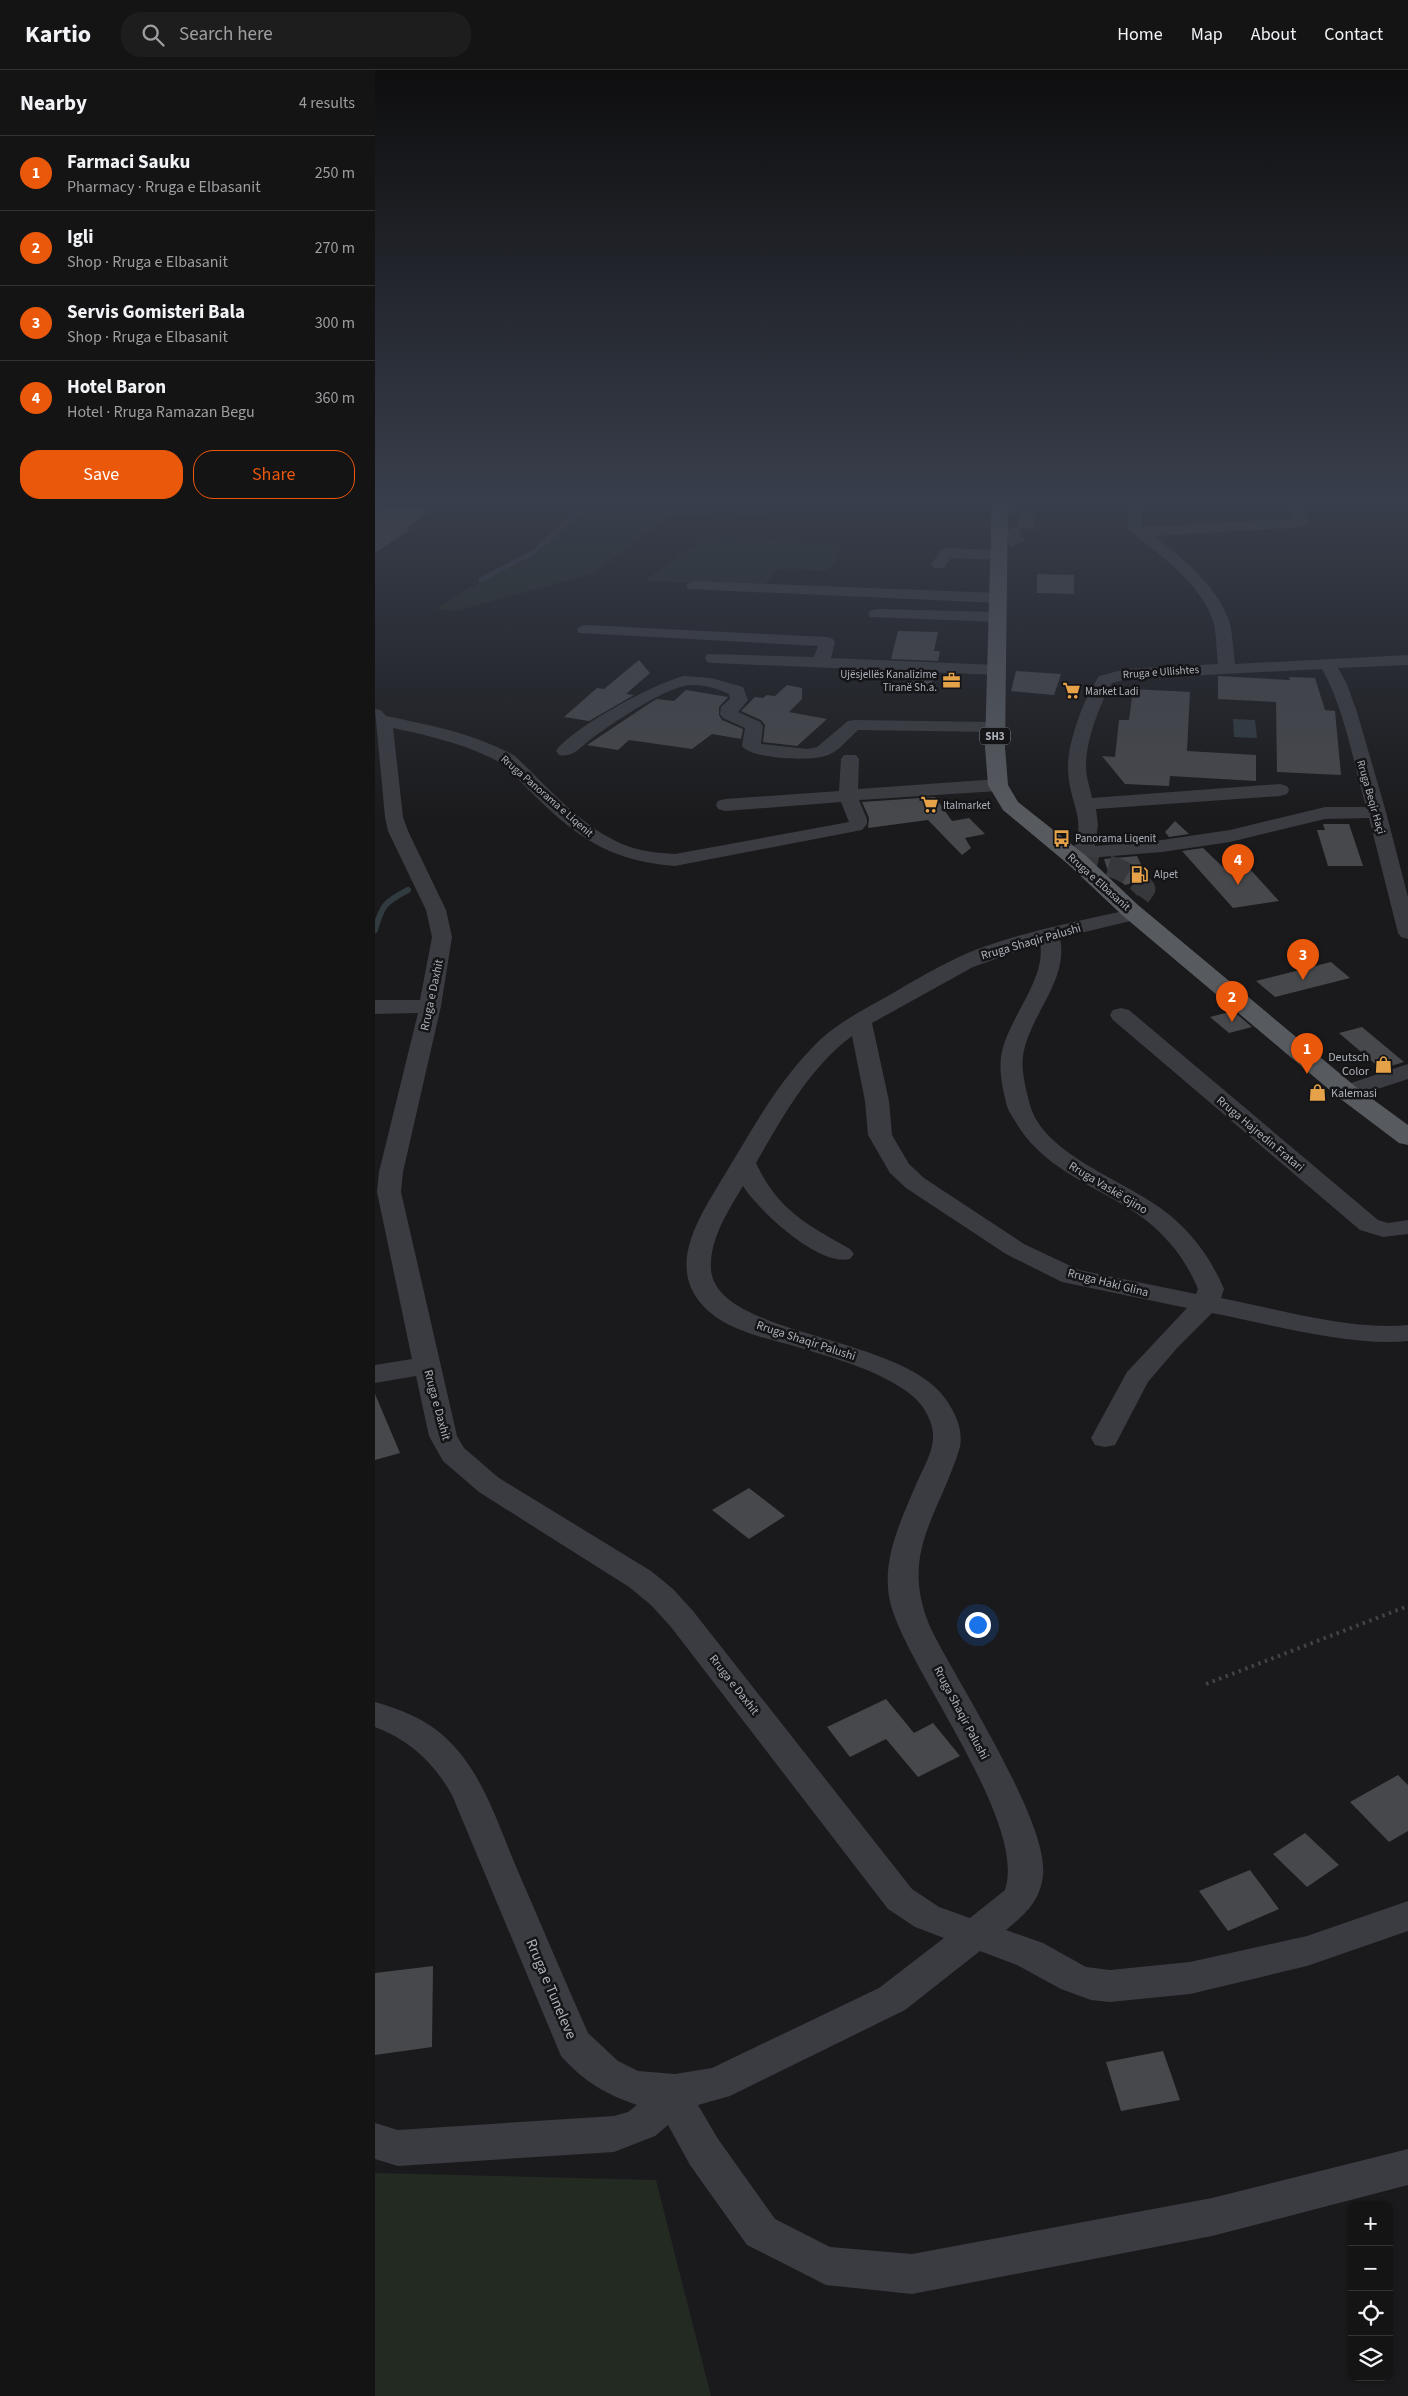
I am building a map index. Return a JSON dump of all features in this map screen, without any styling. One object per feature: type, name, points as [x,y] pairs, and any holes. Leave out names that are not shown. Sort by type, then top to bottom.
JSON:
[{"type":"main road","name":"SH3","points":[[997,785],[995,727],[999,605]]},
{"type":"main road","name":"Rruga e Elbasanit","points":[[997,785],[1010,806],[1079,857],[1136,914],[1347,1092],[1408,1137]]},
{"type":"street","points":[[1211,605],[1220,619],[1227,668]]},
{"type":"street","points":[[876,614],[999,617]]},
{"type":"street","points":[[585,630],[827,642],[821,663]]},
{"type":"street","points":[[713,658],[997,670]]},
{"type":"street","name":"Rruga e Ullishtes","points":[[1079,857],[1088,844],[1089,815],[1077,770],[1078,749],[1105,680],[1126,674],[1408,660]]},
{"type":"street","name":"Rruga Beqir Haçi","points":[[1328,665],[1338,682],[1377,812],[1408,933]]},
{"type":"street","points":[[565,751],[574,742],[600,724],[669,686],[684,681],[727,686],[737,691],[739,700],[730,707],[729,714],[753,726],[751,746],[757,750],[808,754],[823,751],[854,725],[995,727]]},
{"type":"street","name":"Rruga Panorama e Liqenit","points":[[377,719],[425,730],[498,753],[509,760],[586,832],[615,850],[643,858],[675,860],[855,826],[858,824],[858,819],[848,796],[850,759]]},
{"type":"street","name":"Rruga e Daxhit","points":[[377,719],[398,831],[436,910],[442,937],[441,954],[391,1172],[389,1192],[392,1213],[443,1436],[453,1454],[489,1485],[639,1579],[662,1597],[682,1619],[900,1899],[927,1917],[1030,1954],[1074,1978],[1091,1984],[1110,1986],[1190,1978],[1307,1951],[1408,1916]]},
{"type":"street","points":[[725,805],[997,785]]},
{"type":"street","points":[[1086,804],[1280,790]]},
{"type":"street","points":[[1079,857],[1231,836],[1325,813],[1377,812]]},
{"type":"street","name":"Rruga Shaqir Palushi","points":[[976,1935],[1017,1900],[1026,1874],[1026,1859],[1020,1836],[984,1755],[915,1628],[904,1600],[902,1572],[906,1546],[943,1453],[948,1433],[940,1414],[926,1393],[902,1375],[871,1362],[759,1326],[733,1315],[717,1305],[707,1295],[701,1284],[700,1249],[716,1209],[792,1088],[815,1058],[841,1033],[860,1020],[938,976],[976,958],[1003,948],[1136,914]]},
{"type":"street","name":"Rruga Vaskë Gjino","points":[[1049,936],[1053,944],[1053,956],[1048,972],[1032,1001],[1012,1055],[1012,1076],[1020,1110],[1035,1132],[1061,1160],[1095,1182],[1139,1205],[1171,1230],[1197,1262],[1207,1278],[1211,1289],[1207,1304]]},
{"type":"street","points":[[375,1007],[430,1006]]},
{"type":"street","name":"Rruga Hajredin Fratari","points":[[1121,1015],[1369,1225],[1377,1230],[1387,1231],[1408,1227]]},
{"type":"street","name":"Rruga Haki Glina","points":[[860,1020],[875,1091],[881,1135],[899,1168],[915,1183],[1013,1248],[1071,1276],[1338,1329],[1389,1335],[1408,1333]]},
{"type":"street","points":[[1347,1092],[1408,1071]]},
{"type":"street","points":[[744,1164],[758,1192],[767,1203],[807,1235],[841,1254]]},
{"type":"street","points":[[1105,1438],[1137,1378],[1167,1342],[1207,1304]]},
{"type":"street","points":[[375,1374],[426,1366]]},
{"type":"street","name":"Rruga e Tuneleve","points":[[375,1714],[418,1733],[437,1748],[452,1766],[476,1812],[574,2044],[588,2061],[605,2075],[624,2085],[670,2092],[693,2090],[717,2084],[891,1999],[976,1935]]},
{"type":"street","points":[[375,2141],[398,2148],[614,2134],[632,2129],[648,2121],[670,2092],[703,2152],[761,2232],[826,2266],[912,2274],[1212,2217],[1408,2167]]},
{"type":"path","points":[[1206,1684],[1408,1606]]},
{"type":"shaded area","points":[[443,605],[480,605],[456,611],[437,609]]},
{"type":"shaded area","points":[[1233,719],[1255,720],[1257,738],[1234,737]]},
{"type":"shaded area","points":[[375,2173],[656,2180],[711,2396],[375,2396]]},
{"type":"building","points":[[898,631],[938,632],[934,651],[940,651],[938,661],[891,659]]},
{"type":"building","points":[[639,660],[650,673],[626,694],[634,695],[589,721],[564,717],[597,688],[604,689]]},
{"type":"building","points":[[1016,671],[1061,674],[1054,695],[1011,691]]},
{"type":"building","points":[[908,673],[934,674],[931,686],[906,684]]},
{"type":"building","points":[[1218,676],[1290,680],[1289,677],[1315,678],[1325,710],[1335,711],[1341,775],[1277,772],[1276,702],[1218,699]]},
{"type":"building","points":[[787,685],[802,688],[802,699],[789,712],[827,719],[797,746],[763,742],[765,725],[761,720],[741,711],[755,697],[775,696]]},
{"type":"building","points":[[1133,689],[1190,692],[1187,751],[1256,755],[1256,781],[1170,776],[1169,786],[1125,784],[1102,756],[1115,757],[1119,720],[1129,720]]},
{"type":"building","points":[[686,690],[728,697],[719,707],[719,715],[722,720],[743,729],[741,739],[712,734],[692,749],[629,740],[618,750],[587,745],[657,699],[674,701]]},
{"type":"building","points":[[935,797],[952,821],[969,818],[985,834],[965,838],[971,848],[962,855],[928,820],[868,828],[869,818],[862,802]]},
{"type":"building","points":[[1175,821],[1189,834],[1169,837],[1165,832]]},
{"type":"building","points":[[1323,824],[1349,824],[1363,866],[1328,866],[1317,830],[1325,830]]},
{"type":"building","points":[[1127,836],[1129,841],[1099,844],[1098,840],[1098,837]]},
{"type":"building","points":[[1203,848],[1226,870],[1248,867],[1279,901],[1233,908],[1182,851]]},
{"type":"building","points":[[1137,856],[1148,879],[1125,885],[1108,871],[1104,859]]},
{"type":"building","points":[[1331,962],[1350,978],[1275,997],[1256,981]]},
{"type":"building","points":[[1233,1011],[1252,1027],[1229,1033],[1210,1017]]},
{"type":"building","points":[[1362,1027],[1404,1062],[1381,1069],[1339,1033]]},
{"type":"building","points":[[375,1394],[400,1453],[375,1460]]},
{"type":"building","points":[[749,1488],[785,1516],[749,1539],[712,1510]]},
{"type":"building","points":[[886,1699],[914,1733],[933,1723],[960,1756],[918,1777],[886,1739],[850,1757],[827,1727]]},
{"type":"building","points":[[1398,1775],[1408,1785],[1408,1831],[1389,1842],[1350,1802]]},
{"type":"building","points":[[1305,1833],[1339,1865],[1307,1887],[1273,1854]]},
{"type":"building","points":[[1250,1870],[1279,1909],[1228,1931],[1199,1891]]},
{"type":"building","points":[[433,1966],[432,2047],[375,2055],[375,1973]]},
{"type":"building","points":[[1163,2051],[1180,2100],[1121,2111],[1106,2062]]},
{"type":"waterway","points":[[375,930],[385,905],[408,890]]},
{"type":"tunnel","points":[[1077,860],[1096,863],[1123,871],[1138,882],[1145,889],[1130,910]]},
{"type":"place","name":"Ujësjellës Kanalizime Tiranë Sh.a.","points":[[951,680]]},
{"type":"place","name":"Market Ladi","points":[[1071,691]]},
{"type":"place","name":"Italmarket","points":[[929,805]]},
{"type":"place","name":"Panorama Liqenit","points":[[1061,838]]},
{"type":"place","name":"Alpet","points":[[1140,874]]},
{"type":"place","name":"Hotel Baron","points":[[1238,885]]},
{"type":"place","name":"Servis Gomisteri Bala","points":[[1303,980]]},
{"type":"place","name":"Igli","points":[[1232,1022]]},
{"type":"place","name":"Deutsch Color","points":[[1383,1064]]},
{"type":"place","name":"Farmaci Sauku","points":[[1307,1074]]},
{"type":"place","name":"Kalemasi","points":[[1317,1093]]}]
